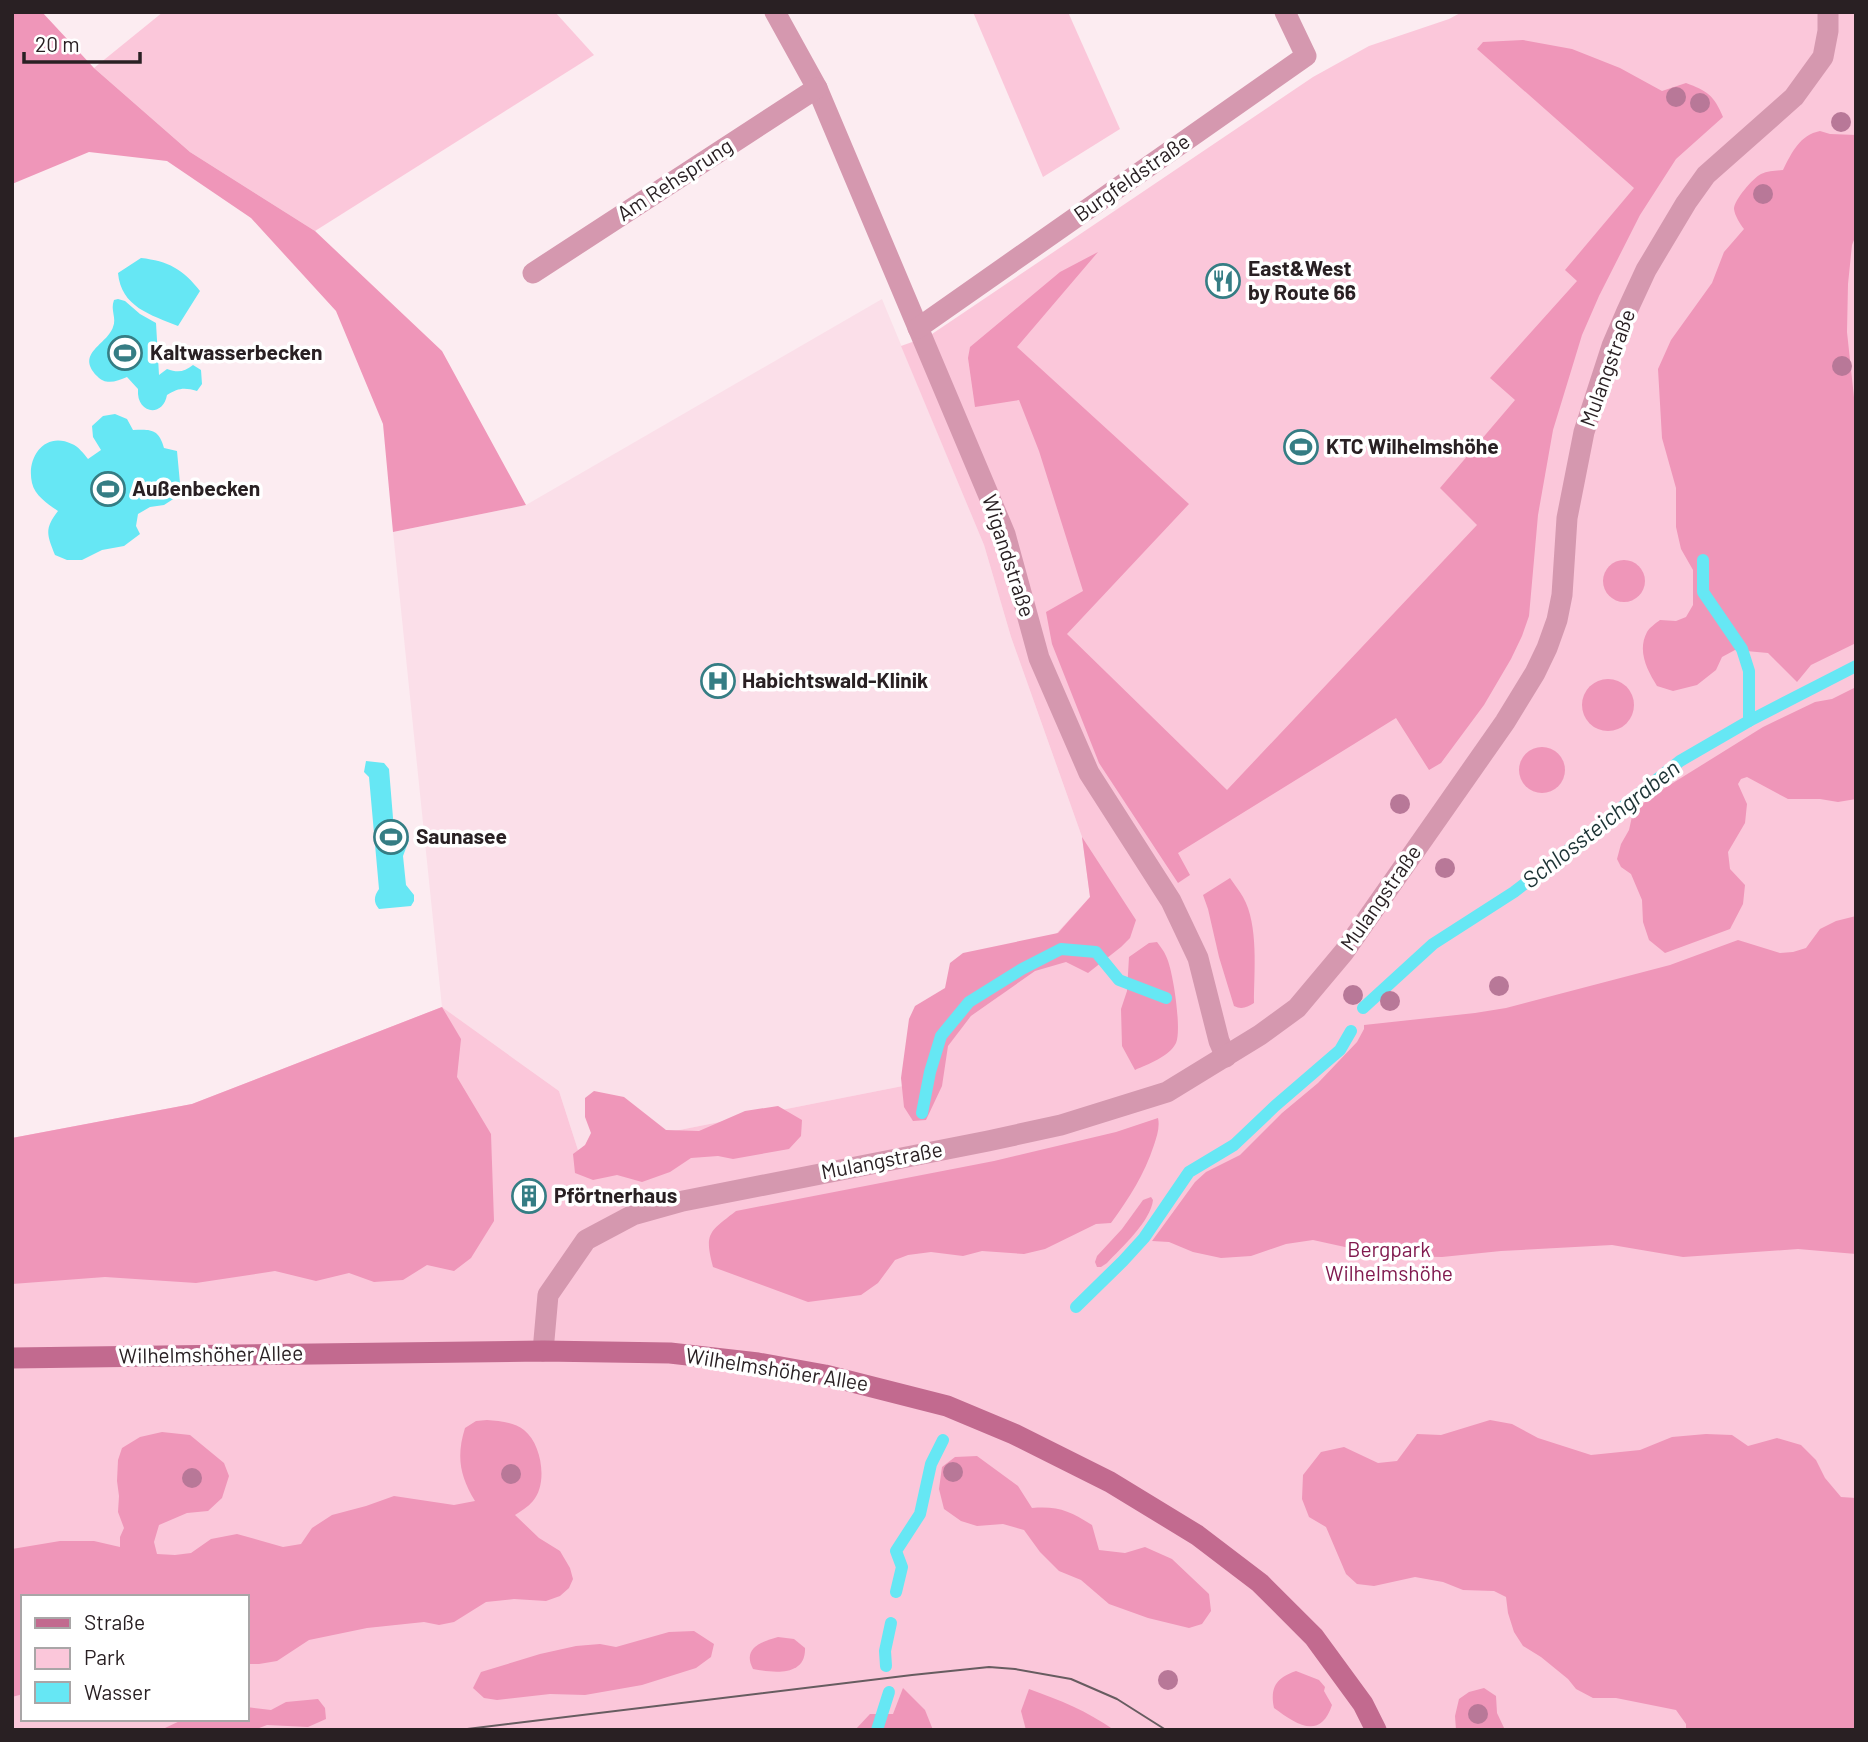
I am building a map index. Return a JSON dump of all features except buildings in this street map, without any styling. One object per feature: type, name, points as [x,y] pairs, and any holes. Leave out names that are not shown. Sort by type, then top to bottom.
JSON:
[{"type":"main road","name":"Wilhelmshöher Allee","points":[[12,1358],[543,1351],[670,1353],[758,1363],[825,1375],[936,1402],[1014,1434],[1110,1482],[1196,1535],[1260,1583],[1314,1637],[1363,1704],[1376,1730]]},
{"type":"street","name":"Wigandstraße","points":[[775,12],[817,88],[1005,534],[1039,658],[1089,773],[1171,901],[1198,958],[1219,1041],[1226,1057]]},
{"type":"street","name":"Burgfeldstraße","points":[[918,328],[1306,57],[1285,12]]},
{"type":"street","name":"Mulangstraße","points":[[543,1351],[548,1295],[586,1240],[633,1215],[683,1201],[1061,1125],[1167,1092],[1226,1057],[1297,1008],[1330,969],[1505,722],[1535,673],[1547,648],[1562,595],[1567,518],[1584,432],[1612,346],[1627,311],[1646,270],[1706,175],[1794,97],[1823,57],[1828,32],[1828,12]]},
{"type":"street","name":"Am Rehsprung","points":[[533,273],[817,88]]},
{"type":"shaded area","points":[[12,12],[42,12],[94,68],[190,152],[315,231],[442,351],[526,505],[393,532],[383,424],[336,311],[251,218],[167,161],[89,152],[12,184]]},
{"type":"shaded area","points":[[1523,40],[1572,49],[1620,68],[1662,91],[1686,83],[1709,95],[1723,117],[1676,159],[1640,215],[1582,335],[1553,430],[1538,515],[1529,616],[1522,636],[1484,705],[1441,763],[1429,770],[1396,718],[1178,853],[1190,875],[1178,883],[1099,763],[1052,644],[1046,612],[1083,591],[1039,451],[1019,400],[975,407],[968,358],[970,347],[1060,272],[1098,252],[1017,347],[1189,504],[1067,634],[1227,790],[1477,525],[1440,488],[1515,400],[1490,378],[1577,281],[1565,270],[1634,188],[1477,49],[1483,42]]},
{"type":"shaded area","points":[[1820,131],[1856,135],[1856,235],[1852,245],[1848,284],[1847,332],[1856,416],[1856,643],[1811,665],[1797,682],[1768,653],[1735,650],[1722,657],[1716,670],[1697,685],[1673,691],[1657,686],[1643,653],[1644,639],[1651,627],[1660,620],[1676,621],[1686,617],[1693,605],[1693,570],[1681,549],[1676,527],[1676,488],[1662,438],[1658,369],[1671,340],[1712,283],[1724,252],[1744,229],[1734,209],[1740,195],[1761,174],[1783,170],[1802,140]]},
{"type":"shaded area","name":"Habichtswald-Klinik","points":[[882,299],[984,545],[1011,637],[1082,837],[1090,898],[918,1083],[578,1150],[559,1091],[442,1007],[393,532],[526,505]]},
{"type":"shaded area","points":[[1624,560],[1639,566],[1645,581],[1639,596],[1624,602],[1609,596],[1603,581],[1609,566]]},
{"type":"shaded area","points":[[1608,679],[1627,686],[1634,705],[1627,724],[1608,731],[1589,724],[1582,705],[1589,686]]},
{"type":"shaded area","points":[[1856,687],[1856,799],[1838,802],[1788,799],[1747,777],[1741,779],[1738,784],[1747,804],[1745,823],[1728,852],[1730,869],[1745,885],[1743,904],[1730,929],[1665,953],[1649,940],[1643,922],[1642,900],[1631,874],[1621,867],[1617,859],[1633,812],[1652,796],[1763,727],[1815,702],[1832,699]]},
{"type":"shaded area","points":[[1542,747],[1551,748],[1558,754],[1564,761],[1564,779],[1558,786],[1551,792],[1542,793],[1533,792],[1526,786],[1520,779],[1519,770],[1520,761],[1526,754],[1533,748]]},
{"type":"shaded area","points":[[1082,837],[1136,920],[1130,938],[1088,973],[1066,962],[1035,971],[971,1016],[948,1046],[942,1086],[926,1120],[913,1121],[904,1107],[901,1078],[909,1019],[915,1006],[945,988],[950,963],[963,953],[1058,933],[1090,897]]},
{"type":"shaded area","points":[[1230,878],[1248,908],[1254,935],[1254,1003],[1242,1008],[1234,1006],[1203,895]]},
{"type":"shaded area","points":[[1856,916],[1856,1254],[1798,1249],[1683,1257],[1612,1245],[1442,1257],[1386,1256],[1313,1240],[1286,1244],[1251,1256],[1221,1258],[1193,1252],[1169,1242],[1152,1241],[1195,1182],[1206,1172],[1240,1155],[1282,1113],[1318,1083],[1357,1042],[1364,1025],[1506,1008],[1670,965],[1738,940],[1780,953],[1793,952],[1806,948],[1820,929]]},
{"type":"shaded area","points":[[1157,942],[1169,963],[1176,1000],[1178,1036],[1173,1048],[1158,1060],[1135,1070],[1122,1046],[1121,1009],[1127,991],[1129,957],[1149,943]]},
{"type":"shaded area","points":[[442,1007],[461,1039],[457,1077],[491,1134],[494,1221],[471,1258],[454,1271],[427,1265],[403,1280],[374,1282],[349,1273],[316,1281],[275,1271],[196,1283],[105,1277],[12,1284],[12,1138],[192,1104]]},
{"type":"shaded area","points":[[594,1091],[624,1097],[666,1130],[699,1131],[745,1111],[778,1106],[802,1120],[801,1136],[789,1149],[733,1159],[718,1156],[691,1158],[670,1172],[642,1182],[617,1175],[593,1180],[575,1173],[573,1154],[585,1145],[591,1133],[585,1117],[585,1098]]},
{"type":"shaded area","points":[[1158,1118],[1157,1135],[1146,1166],[1111,1223],[1096,1224],[1045,1249],[1024,1254],[982,1251],[963,1256],[931,1252],[908,1255],[895,1260],[878,1283],[861,1295],[808,1302],[713,1267],[709,1247],[711,1234],[736,1211],[994,1161],[1116,1132]]},
{"type":"shaded area","points":[[1151,1197],[1151,1208],[1141,1225],[1107,1263],[1097,1267],[1097,1256],[1122,1229],[1143,1200]]},
{"type":"shaded area","points":[[1490,1420],[1512,1424],[1538,1438],[1591,1455],[1640,1450],[1672,1437],[1706,1434],[1732,1435],[1748,1446],[1777,1438],[1801,1445],[1816,1460],[1825,1478],[1841,1497],[1856,1498],[1856,1730],[1686,1730],[1686,1724],[1676,1710],[1616,1698],[1593,1698],[1576,1689],[1541,1657],[1523,1646],[1514,1632],[1506,1597],[1494,1591],[1463,1590],[1443,1582],[1415,1577],[1374,1586],[1357,1584],[1346,1574],[1326,1527],[1309,1517],[1302,1499],[1303,1475],[1321,1452],[1344,1447],[1378,1463],[1397,1461],[1417,1434],[1441,1435]]},
{"type":"shaded area","points":[[476,1421],[506,1422],[520,1427],[535,1445],[541,1464],[538,1494],[527,1507],[515,1515],[539,1538],[560,1551],[570,1568],[573,1579],[569,1588],[560,1596],[546,1601],[514,1599],[486,1602],[454,1622],[439,1625],[424,1622],[367,1628],[309,1640],[277,1661],[248,1664],[248,1595],[21,1595],[21,1695],[12,1697],[12,1549],[60,1541],[94,1541],[120,1547],[124,1528],[118,1512],[118,1460],[122,1448],[140,1437],[162,1432],[190,1435],[224,1463],[229,1476],[222,1498],[208,1511],[187,1513],[159,1525],[154,1542],[157,1554],[175,1555],[191,1553],[211,1539],[237,1534],[283,1547],[301,1544],[312,1528],[332,1515],[394,1496],[454,1505],[475,1501],[463,1475],[460,1457],[465,1428]]},
{"type":"shaded area","points":[[977,1456],[1018,1486],[1032,1508],[1064,1511],[1092,1525],[1099,1550],[1125,1553],[1145,1547],[1172,1559],[1209,1594],[1211,1611],[1202,1624],[1189,1628],[1148,1618],[1109,1604],[1081,1580],[1059,1571],[1040,1552],[1024,1530],[1003,1524],[977,1526],[961,1521],[944,1509],[939,1489],[942,1467],[955,1457]]},
{"type":"shaded area","points":[[694,1631],[714,1644],[711,1657],[696,1668],[642,1685],[585,1695],[550,1694],[497,1700],[484,1698],[473,1688],[481,1672],[540,1654],[576,1646],[600,1644],[616,1647],[669,1632]]},
{"type":"shaded area","points":[[778,1637],[794,1639],[805,1648],[800,1664],[779,1672],[753,1669],[750,1656],[755,1647]]},
{"type":"shaded area","points":[[1296,1671],[1319,1680],[1332,1705],[1321,1723],[1314,1726],[1299,1724],[1274,1708],[1273,1694],[1276,1684]]},
{"type":"shaded area","points":[[903,1688],[925,1710],[933,1730],[855,1730],[870,1714],[893,1714]]},
{"type":"shaded area","points":[[1484,1688],[1496,1696],[1497,1713],[1505,1730],[1456,1730],[1455,1716],[1459,1699],[1469,1692]]},
{"type":"shaded area","points":[[1029,1689],[1073,1706],[1114,1730],[1026,1730],[1021,1711]]},
{"type":"shaded area","points":[[318,1699],[325,1708],[326,1719],[308,1727],[267,1725],[254,1730],[135,1730],[165,1728],[180,1721],[248,1721],[248,1707],[271,1710],[286,1702]]},
{"type":"green space","points":[[163,12],[555,12],[594,55],[315,231],[190,152],[94,68]]},
{"type":"green space","points":[[973,12],[1068,12],[1120,129],[1043,177]]},
{"type":"green space","name":"Bergpark Wilhelmshöhe","points":[[1462,12],[1856,12],[1856,1730],[12,1730],[12,1138],[192,1104],[442,1007],[559,1091],[578,1150],[918,1083],[971,1016],[998,997],[1090,897],[1082,837],[1011,637],[984,545],[901,346],[929,336],[1313,77],[1369,46],[1449,19]]},
{"type":"water","points":[[141,258],[174,267],[200,291],[178,326],[139,308],[131,302],[120,285],[118,273]]},
{"type":"water","name":"Kaltwasserbecken","points":[[118,299],[156,323],[159,375],[167,369],[181,371],[193,365],[201,370],[202,384],[197,391],[174,391],[167,395],[160,407],[150,410],[141,404],[138,389],[127,377],[108,382],[97,376],[89,361],[94,350],[113,327],[113,304],[114,300]]},
{"type":"water","name":"Außenbecken","points":[[115,414],[127,419],[133,430],[153,432],[160,437],[164,448],[177,451],[181,494],[164,505],[150,507],[138,514],[136,526],[140,534],[124,546],[102,550],[82,560],[67,560],[55,555],[52,548],[49,528],[58,511],[36,492],[32,483],[32,464],[40,449],[54,441],[74,445],[88,459],[101,450],[93,437],[92,426],[103,416]]},
{"type":"water","name":"Saunasee","points":[[366,761],[384,763],[389,769],[394,830],[409,840],[403,856],[406,885],[414,895],[411,906],[379,909],[375,901],[379,889],[369,777],[364,772]]},
{"type":"waterway","points":[[1703,560],[1703,592],[1742,649],[1749,671],[1749,721]]},
{"type":"waterway","name":"Schlossteichgraben","points":[[1363,1008],[1433,944],[1514,892],[1680,761],[1749,721],[1856,666]]},
{"type":"waterway","points":[[922,1113],[941,1036],[969,1002],[1022,969],[1061,949],[1096,952],[1119,980],[1166,998]]},
{"type":"waterway","name":"Schlossteichgraben","points":[[1076,1307],[1144,1238],[1189,1172],[1234,1145],[1340,1050],[1351,1031]]},
{"type":"waterway","name":"Schlossteichgraben","points":[[896,1592],[902,1567],[896,1551],[920,1514],[931,1464],[943,1440]]},
{"type":"waterway","name":"Schlossteichgraben","points":[[886,1666],[885,1651],[891,1623]]},
{"type":"waterway","name":"Schlossteichgraben","points":[[877,1730],[889,1692]]},
{"type":"tram line","points":[[459,1730],[989,1667],[1071,1679],[1117,1699],[1166,1730]]},
{"type":"place","name":"East&West by Route 66","points":[[1223,281]]},
{"type":"place","name":"Kaltwasserbecken","points":[[125,353]]},
{"type":"place","name":"KTC Wilhelmshöhe","points":[[1301,447]]},
{"type":"place","name":"Außenbecken","points":[[108,489]]},
{"type":"place","name":"Habichtswald-Klinik","points":[[718,681]]},
{"type":"place","name":"Saunasee","points":[[391,837]]},
{"type":"place","name":"Pförtnerhaus","points":[[529,1196]]}]
